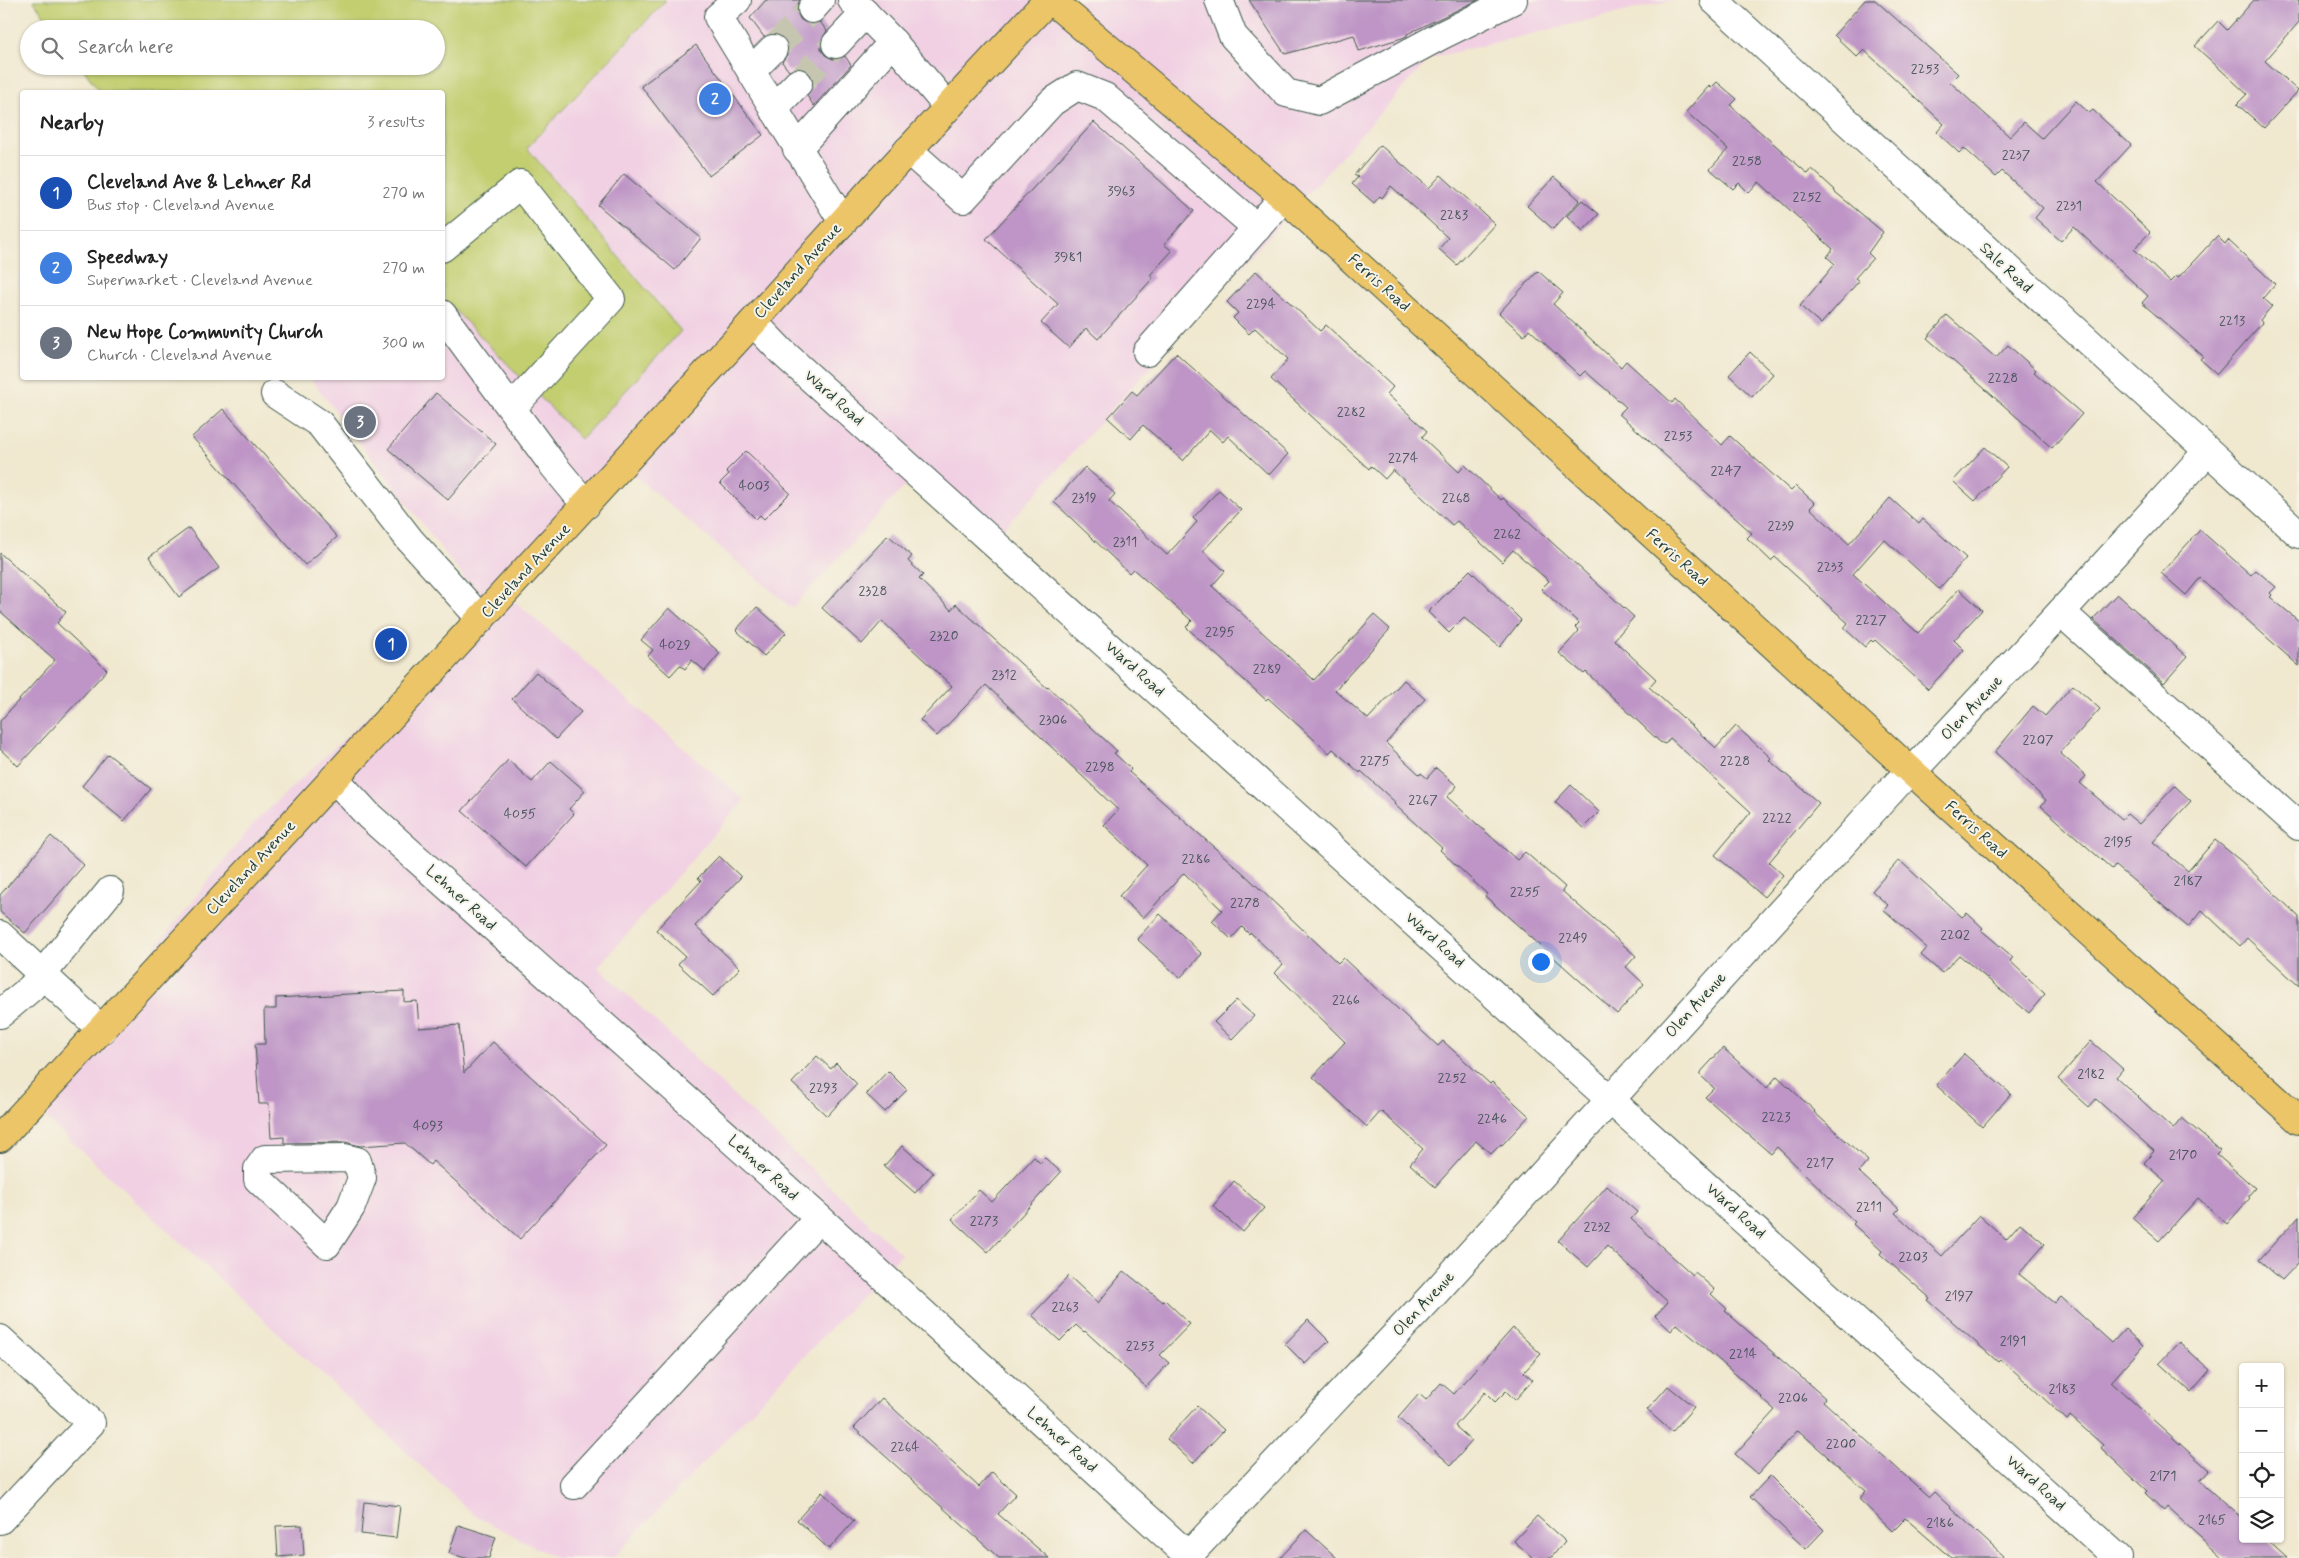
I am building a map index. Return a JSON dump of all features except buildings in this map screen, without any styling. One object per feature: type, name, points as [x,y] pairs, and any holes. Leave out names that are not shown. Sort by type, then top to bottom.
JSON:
[{"type":"main road","name":"Cleveland Avenue","points":[[0,1138],[586,505],[908,150],[1050,0]]},
{"type":"main road","name":"Ferris Road","points":[[1050,0],[1284,197],[1911,771],[2299,1120]]},
{"type":"street","points":[[737,0],[718,17],[843,222]]},
{"type":"street","points":[[1219,0],[1233,36],[1286,93],[1319,101],[1442,35],[1513,0]]},
{"type":"street","name":"Sale Road","points":[[1714,0],[2206,452],[2299,534]]},
{"type":"street","points":[[836,44],[859,7],[894,42],[948,107]]},
{"type":"street","points":[[797,149],[894,42]]},
{"type":"street","points":[[751,71],[773,49]]},
{"type":"street","points":[[773,109],[798,83]]},
{"type":"street","points":[[908,150],[962,199],[1052,102],[1077,86],[1105,97],[1256,228]]},
{"type":"street","points":[[445,246],[520,184],[611,298],[512,408]]},
{"type":"street","points":[[1147,352],[1284,197]]},
{"type":"street","points":[[445,318],[553,465],[586,505]]},
{"type":"street","name":"Ward Road","points":[[753,322],[782,352],[2118,1558]]},
{"type":"street","points":[[276,394],[320,424],[410,540],[481,619]]},
{"type":"street","name":"Olen Avenue","points":[[1188,1557],[1432,1296],[1911,771],[2061,612],[2206,452]]},
{"type":"street","points":[[2061,612],[2299,826]]},
{"type":"street","name":"Lehner Road","points":[[334,778],[369,816],[819,1218],[1188,1557]]},
{"type":"street","points":[[0,1014],[31,988],[110,890]]},
{"type":"street","points":[[0,935],[102,1030]]},
{"type":"street","points":[[574,1485],[819,1218]]},
{"type":"street","points":[[0,1339],[91,1423],[0,1520]]},
{"type":"shaded area","points":[[666,0],[1673,0],[1430,58],[990,544],[914,476],[792,608],[615,459],[504,592],[744,800],[598,967],[901,1254],[613,1558],[556,1558],[474,1515],[31,1104],[255,822],[486,606],[312,380],[445,380],[445,300],[581,438],[681,330],[527,148]]},
{"type":"green space","points":[[33,0],[666,0],[527,148],[681,331],[581,439],[445,300],[445,90],[99,90],[88,75],[445,75],[445,20],[47,20]]},
{"type":"tunnel","points":[[773,49],[812,9]]},
{"type":"tunnel","points":[[798,83],[836,44]]},
{"type":"place","name":"Speedway","points":[[715,99]]},
{"type":"place","name":"New Hope Community Church","points":[[360,422]]},
{"type":"place","name":"Cleveland Ave & Lehner Rd","points":[[391,644]]}]
